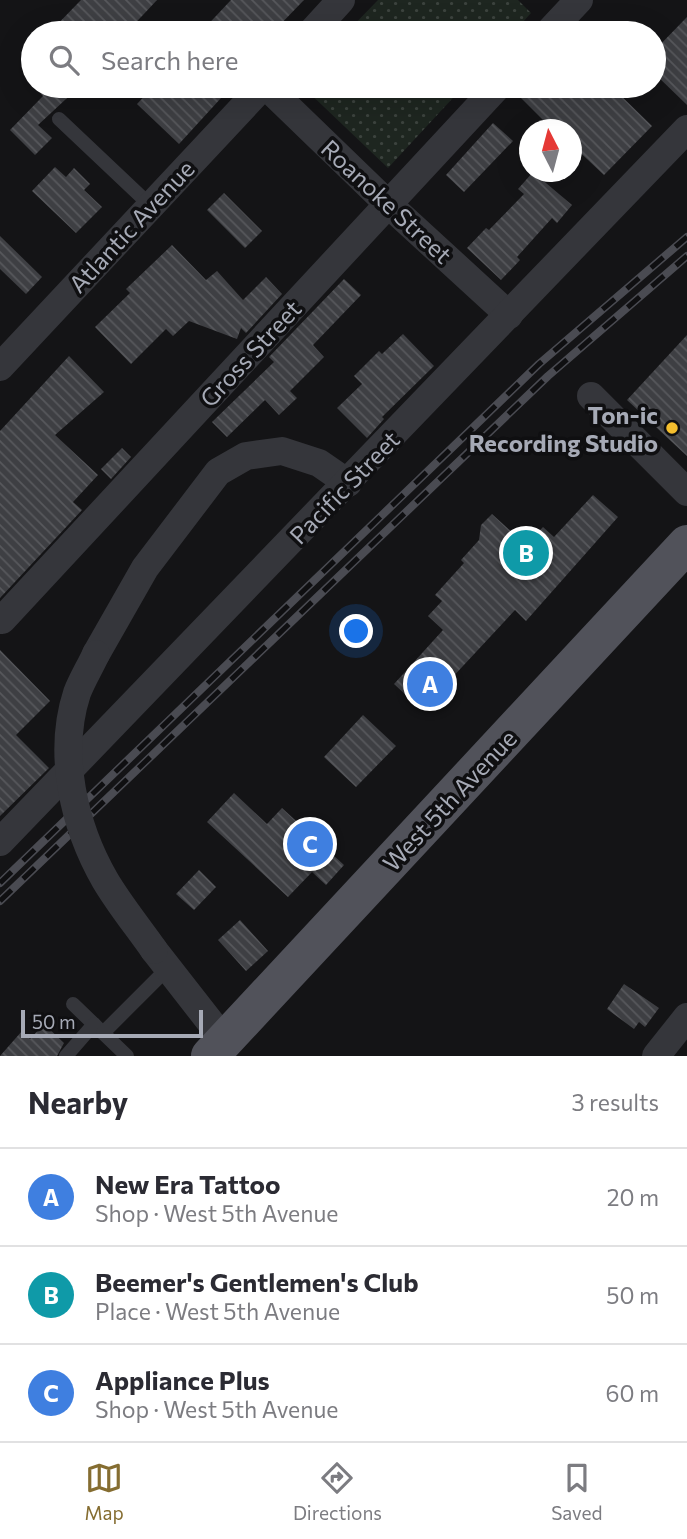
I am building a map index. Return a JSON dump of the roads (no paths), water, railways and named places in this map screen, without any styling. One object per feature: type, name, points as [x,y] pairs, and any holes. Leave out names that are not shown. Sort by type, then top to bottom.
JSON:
[{"type":"main road","name":"West 5th Avenue","points":[[217,1049],[687,544]]},
{"type":"street","points":[[322,21],[341,0]]},
{"type":"street","points":[[559,21],[579,0]]},
{"type":"street","name":"Atlantic Avenue","points":[[0,367],[254,98]]},
{"type":"street","name":"Roanoke Street","points":[[278,98],[509,315]]},
{"type":"street","name":"Gross Street","points":[[1,620],[487,98]]},
{"type":"street","name":"Pacific Street","points":[[0,842],[348,484],[687,129]]},
{"type":"street","points":[[592,396],[687,492]]},
{"type":"street","points":[[217,1049],[161,959],[105,881],[85,840],[73,795],[69,759],[70,728],[77,694],[96,654],[145,568],[219,472],[246,456],[282,451],[320,463],[348,484]]},
{"type":"street","points":[[656,1056],[687,1017]]},
{"type":"lane","points":[[59,119],[151,206]]},
{"type":"lane","points":[[66,1056],[98,1029],[161,959]]},
{"type":"lane","points":[[73,1004],[98,1029],[109,1050],[127,1056]]},
{"type":"railway","points":[[0,883],[539,364],[687,237]]},
{"type":"railway","points":[[0,901],[548,376],[687,256]]},
{"type":"place","name":"Ton-ic Recording Studio","points":[[672,428]]},
{"type":"place","name":"Beemer's Gentlemen's Club","points":[[526,553]]},
{"type":"place","name":"New Era Tattoo","points":[[430,684]]},
{"type":"place","name":"Appliance Plus","points":[[310,844]]}]
